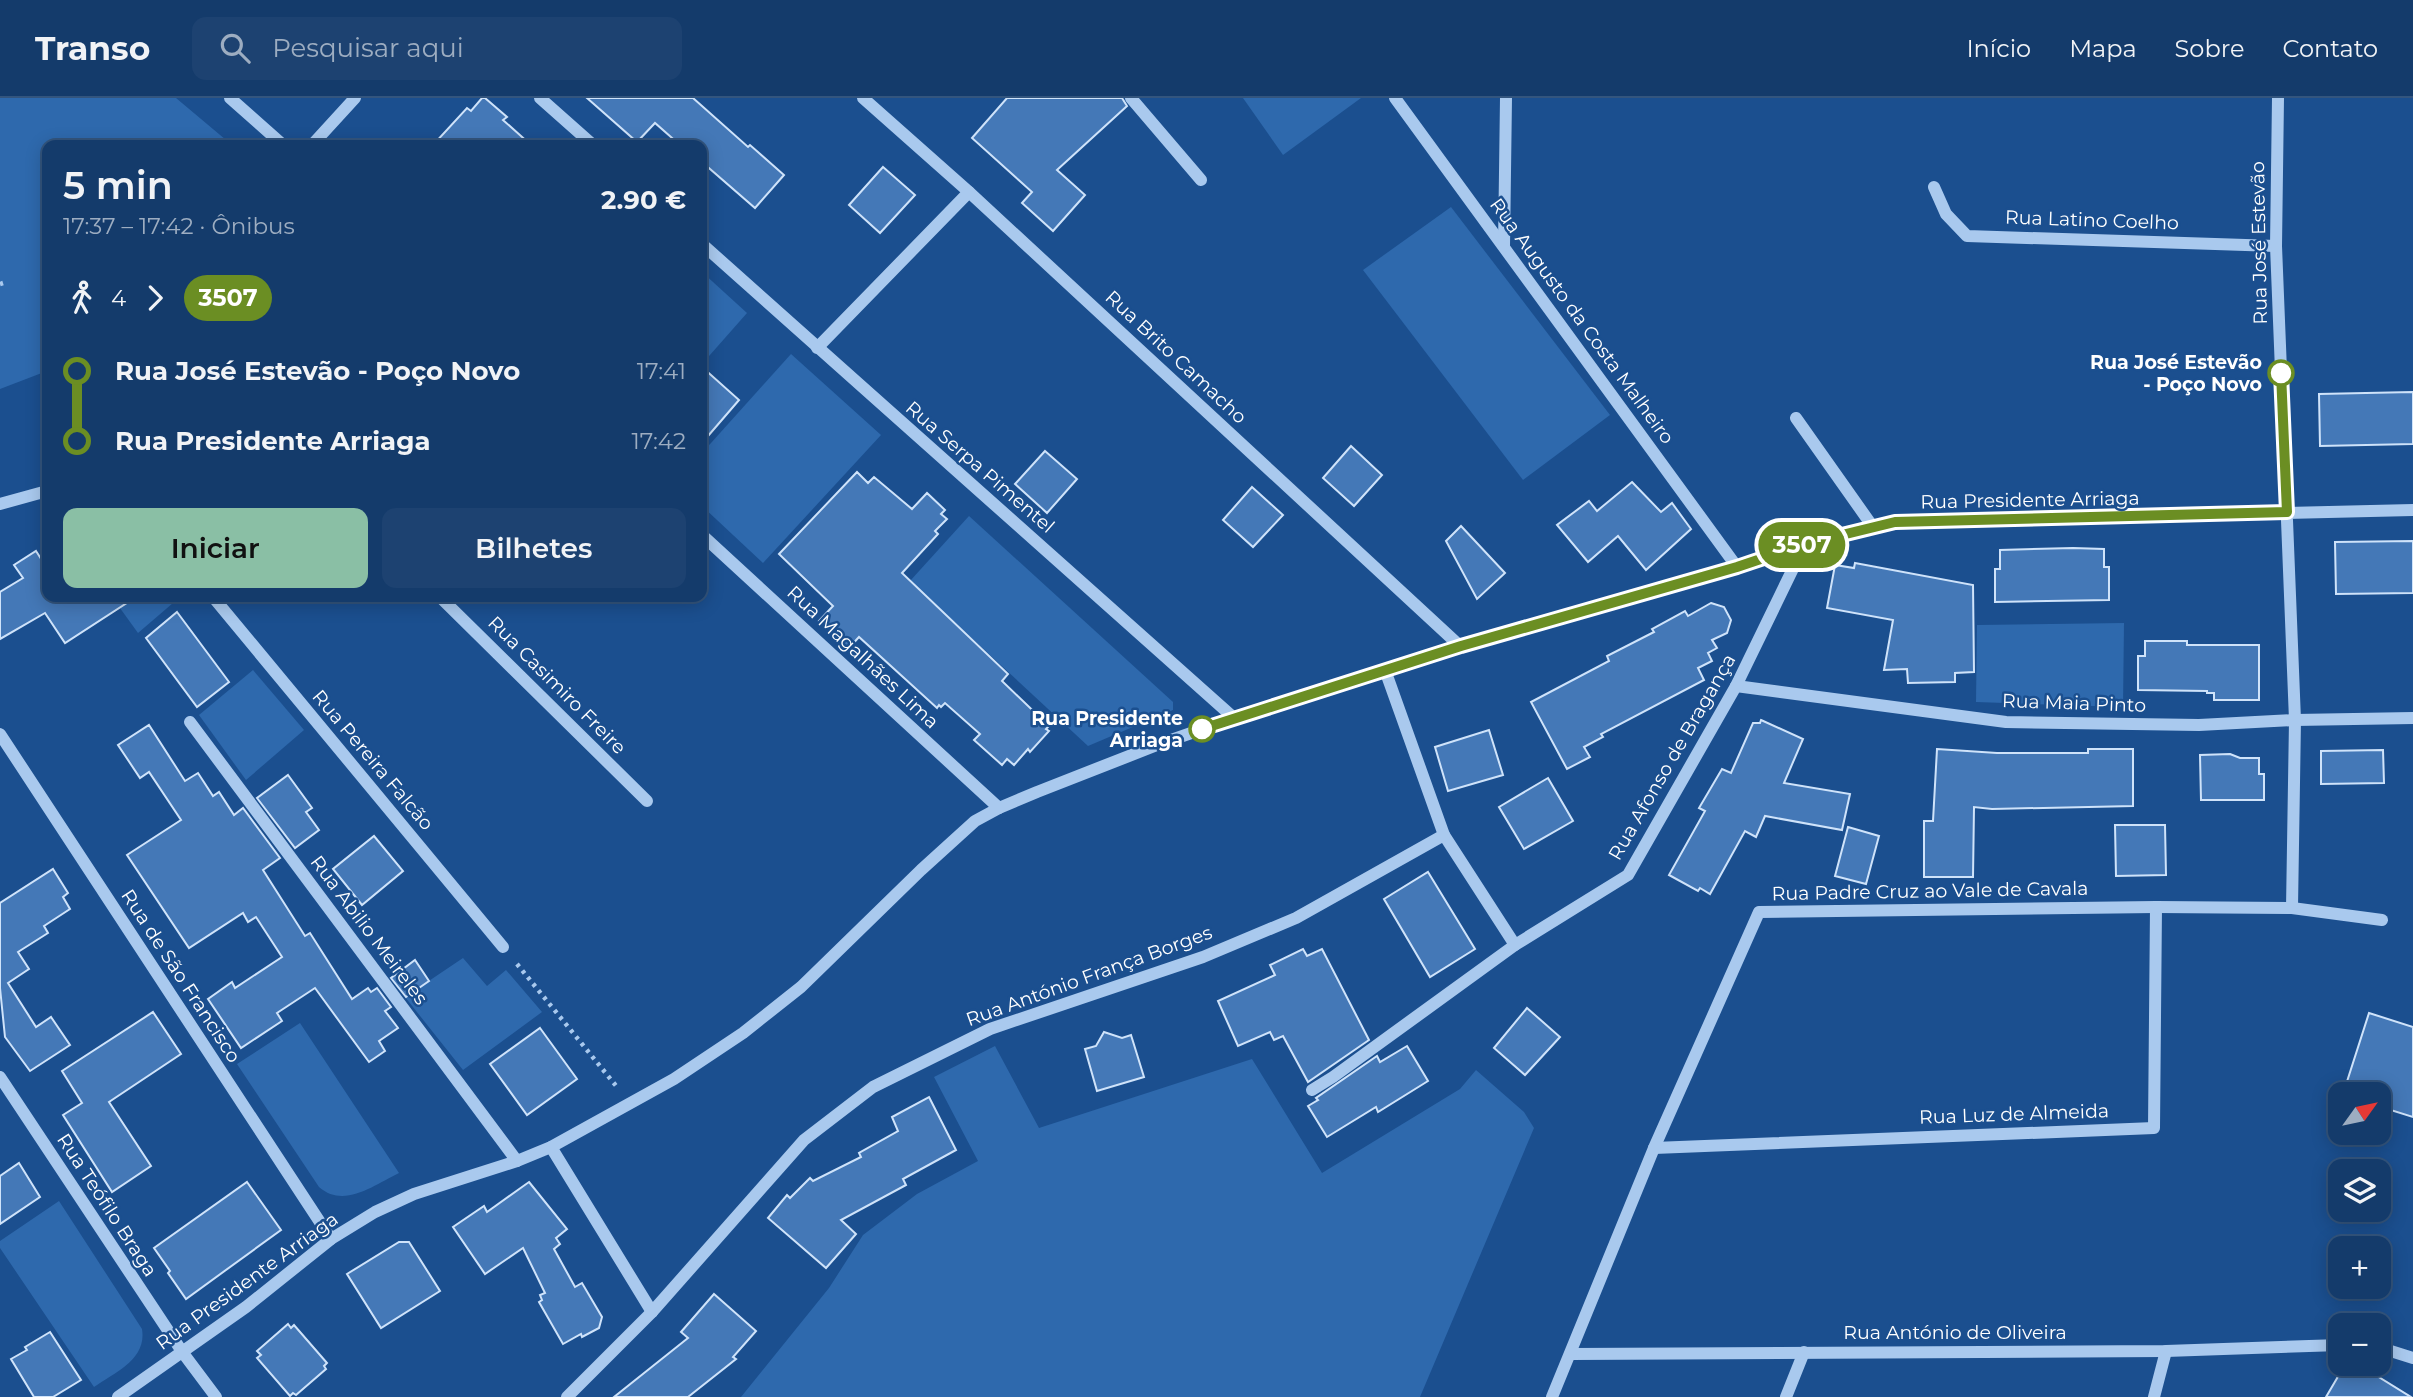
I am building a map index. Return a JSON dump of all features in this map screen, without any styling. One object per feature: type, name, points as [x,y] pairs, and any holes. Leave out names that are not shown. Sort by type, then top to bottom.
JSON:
[{"type":"street","points":[[230,98],[277,140]]},
{"type":"street","points":[[317,140],[355,98]]},
{"type":"street","points":[[540,98],[587,140]]},
{"type":"street","name":"Rua Brito Camacho","points":[[863,98],[969,192],[1461,646]]},
{"type":"street","points":[[1131,98],[1202,180]]},
{"type":"street","name":"Rua Augusto da Costa Malheiro","points":[[1395,98],[1737,567]]},
{"type":"street","points":[[1504,246],[1506,98]]},
{"type":"street","name":"Rua José Estevão","points":[[2278,98],[2276,246],[2287,512]]},
{"type":"street","name":"Rua Latino Coelho","points":[[1934,187],[1946,214],[1968,236],[2276,246]]},
{"type":"street","points":[[817,348],[969,192]]},
{"type":"street","name":"Rua Serpa Pimentel","points":[[707,249],[1234,718]]},
{"type":"street","points":[[1797,418],[1873,527]]},
{"type":"street","points":[[0,504],[42,492]]},
{"type":"street","name":"Rua Presidente Arriaga","points":[[118,1397],[246,1307],[331,1239],[375,1212],[414,1194],[517,1161],[551,1147],[674,1079],[743,1033],[801,986],[975,821],[999,808],[1157,745],[1461,646],[1737,567],[1805,544],[1895,522],[2413,510]]},
{"type":"street","points":[[2287,512],[2294,720],[2292,908]]},
{"type":"street","name":"Rua Magalhães Lima","points":[[707,540],[999,808]]},
{"type":"street","name":"Rua Afonso de Bragança","points":[[1312,1090],[1515,945],[1628,875],[1736,686],[1805,544]]},
{"type":"street","name":"Rua Pereira Falcão","points":[[217,602],[503,947]]},
{"type":"street","name":"Rua Casimiro Freire","points":[[445,602],[647,801]]},
{"type":"street","points":[[1385,670],[1444,835],[1515,945]]},
{"type":"street","name":"Rua Maia Pinto","points":[[1736,686],[2006,722],[2199,725],[2413,718]]},
{"type":"street","name":"Rua Abilio Meireles","points":[[190,722],[517,1161]]},
{"type":"street","name":"Rua de São Francisco","points":[[0,734],[331,1239]]},
{"type":"street","name":"Rua António França Borges","points":[[567,1397],[653,1312],[804,1140],[873,1087],[989,1029],[1203,957],[1296,918],[1444,835]]},
{"type":"street","name":"Rua Padre Cruz ao Vale de Cavala","points":[[1552,1397],[1654,1148],[1759,912],[2157,906],[2292,908],[2382,920]]},
{"type":"street","name":"Rua Luz de Almeida","points":[[1654,1148],[2154,1128],[2157,906]]},
{"type":"street","name":"Rua Teófilo Braga","points":[[0,1077],[183,1353],[216,1397]]},
{"type":"street","points":[[551,1147],[653,1312]]},
{"type":"street","name":"Rua António de Oliveira","points":[[1571,1354],[2166,1350],[2328,1345]]},
{"type":"street","points":[[2154,1397],[2166,1350]]},
{"type":"street","points":[[2391,1350],[2413,1358]]},
{"type":"street","points":[[1786,1397],[1804,1352]]},
{"type":"path","points":[[503,947],[631,1104]]},
{"type":"shaded area","points":[[0,98],[176,98],[226,140],[42,140],[42,373],[0,389]]},
{"type":"shaded area","points":[[1243,98],[1361,98],[1283,155]]},
{"type":"shaded area","points":[[1451,207],[1610,415],[1523,480],[1363,270]]},
{"type":"shaded area","points":[[707,277],[747,313],[707,358]]},
{"type":"shaded area","points":[[791,354],[881,435],[763,563],[707,511],[707,447]]},
{"type":"shaded area","points":[[969,516],[1173,702],[1173,710],[1088,746],[910,581]]},
{"type":"shaded area","points":[[116,602],[174,602],[138,633]]},
{"type":"shaded area","points":[[2124,623],[2123,707],[1976,702],[1977,625]]},
{"type":"shaded area","points":[[253,670],[304,730],[246,780],[199,715]]},
{"type":"shaded area","points":[[463,958],[487,986],[506,970],[542,1012],[463,1070],[405,997]]},
{"type":"shaded area","points":[[300,1023],[399,1173],[359,1193],[339,1196],[319,1187],[237,1064]]},
{"type":"shaded area","points":[[995,1046],[1039,1128],[1252,1059],[1322,1173],[1460,1089],[1476,1070],[1524,1112],[1534,1128],[1420,1397],[741,1397],[829,1288],[863,1235],[917,1194],[978,1161],[934,1077]]},
{"type":"shaded area","points":[[59,1201],[142,1329],[140,1349],[135,1357],[94,1387],[0,1248],[0,1241]]},
{"type":"building","points":[[485,98],[507,117],[503,120],[525,140],[438,140],[467,108],[471,111]]},
{"type":"building","points":[[587,98],[693,98],[784,175],[755,208],[707,166],[707,140],[674,140],[655,123],[639,140],[635,140]]},
{"type":"building","points":[[1007,98],[1122,98],[1127,106],[1057,170],[1085,195],[1053,231],[1022,203],[1032,192],[972,138]]},
{"type":"building","points":[[883,167],[915,195],[880,233],[849,205]]},
{"type":"building","points":[[707,371],[739,400],[707,437]]},
{"type":"building","points":[[2413,392],[2413,444],[2320,446],[2319,394]]},
{"type":"building","points":[[1351,446],[1382,475],[1354,506],[1323,478]]},
{"type":"building","points":[[1045,451],[1077,479],[1047,513],[1015,484]]},
{"type":"building","points":[[857,472],[868,483],[874,477],[912,509],[927,493],[945,510],[941,514],[947,519],[935,531],[938,534],[902,573],[1008,674],[1002,681],[1049,726],[1046,729],[1049,731],[1014,765],[1007,759],[1002,765],[974,740],[980,734],[945,703],[937,708],[859,637],[848,649],[819,621],[833,606],[779,554]]},
{"type":"building","points":[[1632,482],[1661,512],[1672,503],[1691,529],[1646,570],[1618,536],[1588,562],[1557,525],[1589,501],[1597,511]]},
{"type":"building","points":[[1252,487],[1283,515],[1253,547],[1223,520]]},
{"type":"building","points":[[1461,526],[1505,573],[1477,599],[1446,541]]},
{"type":"building","points":[[2413,541],[2413,593],[2336,594],[2335,542]]},
{"type":"building","points":[[2104,549],[2104,567],[2109,567],[2109,600],[1995,602],[1995,569],[2000,569],[2000,550]]},
{"type":"building","points":[[36,551],[42,560],[42,602],[128,602],[65,643],[45,613],[0,639],[0,592],[23,578],[14,565]]},
{"type":"building","points":[[1855,563],[1973,585],[1974,672],[1955,673],[1955,682],[1908,683],[1907,669],[1884,670],[1893,620],[1827,608],[1835,565],[1854,568]]},
{"type":"building","points":[[1711,603],[1724,607],[1731,620],[1727,633],[1712,640],[1717,648],[1708,653],[1712,661],[1698,668],[1704,680],[1601,734],[1603,737],[1584,747],[1590,757],[1567,769],[1531,702],[1609,661],[1607,656],[1654,632],[1652,629],[1685,611],[1688,616]]},
{"type":"building","points":[[177,612],[229,682],[197,707],[146,638]]},
{"type":"building","points":[[2145,641],[2187,641],[2187,645],[2259,645],[2259,700],[2214,700],[2214,693],[2207,691],[2138,690],[2138,656],[2145,656]]},
{"type":"building","points":[[1761,720],[1803,739],[1784,783],[1850,794],[1842,830],[1765,816],[1756,837],[1745,831],[1710,894],[1700,888],[1698,891],[1669,875],[1705,811],[1699,808],[1722,769],[1731,773],[1753,723],[1760,723]]},
{"type":"building","points":[[149,725],[185,781],[198,773],[213,796],[219,792],[234,815],[243,808],[280,858],[263,870],[305,936],[310,933],[352,999],[368,988],[371,992],[377,988],[391,1007],[385,1011],[398,1028],[379,1041],[385,1051],[369,1062],[315,988],[277,1013],[282,1021],[241,1048],[208,999],[232,982],[235,988],[282,957],[256,917],[248,922],[243,913],[189,948],[127,855],[181,820],[149,772],[140,778],[118,745]]},
{"type":"building","points":[[1489,730],[1503,775],[1448,791],[1435,747]]},
{"type":"building","points":[[1937,749],[1997,753],[2088,753],[2088,749],[2133,749],[2133,806],[1992,809],[1974,807],[1973,877],[1924,877],[1924,821],[1933,821]]},
{"type":"building","points":[[2383,750],[2384,783],[2321,784],[2321,751]]},
{"type":"building","points":[[2230,754],[2240,758],[2259,758],[2259,774],[2264,774],[2264,800],[2201,800],[2200,755]]},
{"type":"building","points":[[288,775],[312,808],[306,812],[319,830],[295,848],[257,798]]},
{"type":"building","points":[[1548,778],[1573,821],[1524,849],[1499,807]]},
{"type":"building","points":[[2115,825],[2165,825],[2166,875],[2116,876]]},
{"type":"building","points":[[1848,827],[1879,836],[1866,884],[1835,876]]},
{"type":"building","points":[[374,836],[403,871],[362,905],[333,869]]},
{"type":"building","points":[[53,869],[68,893],[63,897],[70,909],[44,926],[48,933],[18,952],[29,969],[8,983],[36,1027],[51,1017],[70,1045],[30,1071],[5,1037],[0,988],[0,903]]},
{"type":"building","points":[[1428,872],[1475,949],[1430,977],[1384,899]]},
{"type":"building","points":[[1303,949],[1307,956],[1322,949],[1369,1040],[1308,1082],[1283,1036],[1274,1040],[1270,1032],[1238,1046],[1218,1001],[1275,975],[1270,965]]},
{"type":"building","points":[[415,960],[429,981],[406,997],[391,978]]},
{"type":"building","points":[[1527,1008],[1560,1037],[1525,1075],[1494,1048]]},
{"type":"building","points":[[153,1012],[181,1054],[109,1102],[151,1166],[112,1192],[63,1115],[82,1103],[62,1071]]},
{"type":"building","points":[[2369,1013],[2413,1027],[2413,1117],[2391,1110],[2391,1082],[2347,1082]]},
{"type":"building","points":[[540,1028],[577,1079],[527,1115],[490,1064]]},
{"type":"building","points":[[1104,1032],[1122,1038],[1131,1035],[1144,1077],[1097,1091],[1085,1049],[1096,1046]]},
{"type":"building","points":[[1407,1046],[1428,1081],[1378,1112],[1376,1107],[1327,1137],[1308,1106],[1377,1056],[1380,1062]]},
{"type":"building","points":[[929,1097],[956,1150],[903,1179],[906,1185],[841,1220],[856,1234],[826,1268],[768,1218],[787,1195],[790,1198],[810,1178],[813,1181],[861,1157],[859,1153],[898,1131],[892,1117]]},
{"type":"building","points":[[19,1163],[40,1197],[0,1224],[0,1176]]},
{"type":"building","points":[[247,1182],[281,1230],[186,1299],[154,1248]]},
{"type":"building","points":[[529,1182],[567,1229],[556,1238],[560,1244],[554,1249],[575,1287],[582,1283],[602,1317],[599,1328],[563,1344],[539,1302],[542,1300],[540,1295],[545,1293],[523,1248],[485,1274],[453,1227],[484,1206],[487,1212]]},
{"type":"building","points":[[399,1242],[409,1242],[440,1291],[381,1328],[347,1274]]},
{"type":"building","points":[[714,1294],[756,1331],[733,1357],[736,1359],[688,1397],[614,1397],[688,1338],[681,1332]]},
{"type":"building","points":[[288,1324],[291,1328],[294,1325],[327,1363],[324,1366],[326,1369],[296,1395],[293,1393],[290,1396],[257,1358],[261,1355],[257,1351]]},
{"type":"building","points":[[50,1332],[81,1380],[53,1397],[34,1397],[11,1359]]},
{"type":"building","points":[[2338,1376],[2377,1376],[2411,1397],[2326,1397]]},
{"type":"bus line","name":"3507","points":[[1202,729],[1461,646],[1737,567],[1805,544],[1895,522],[2287,512],[2281,373]]},
{"type":"place","name":"Rua José Estevão - Poço Novo","points":[[2281,373]]},
{"type":"place","name":"Rua Presidente Arriaga","points":[[1202,729]]}]
